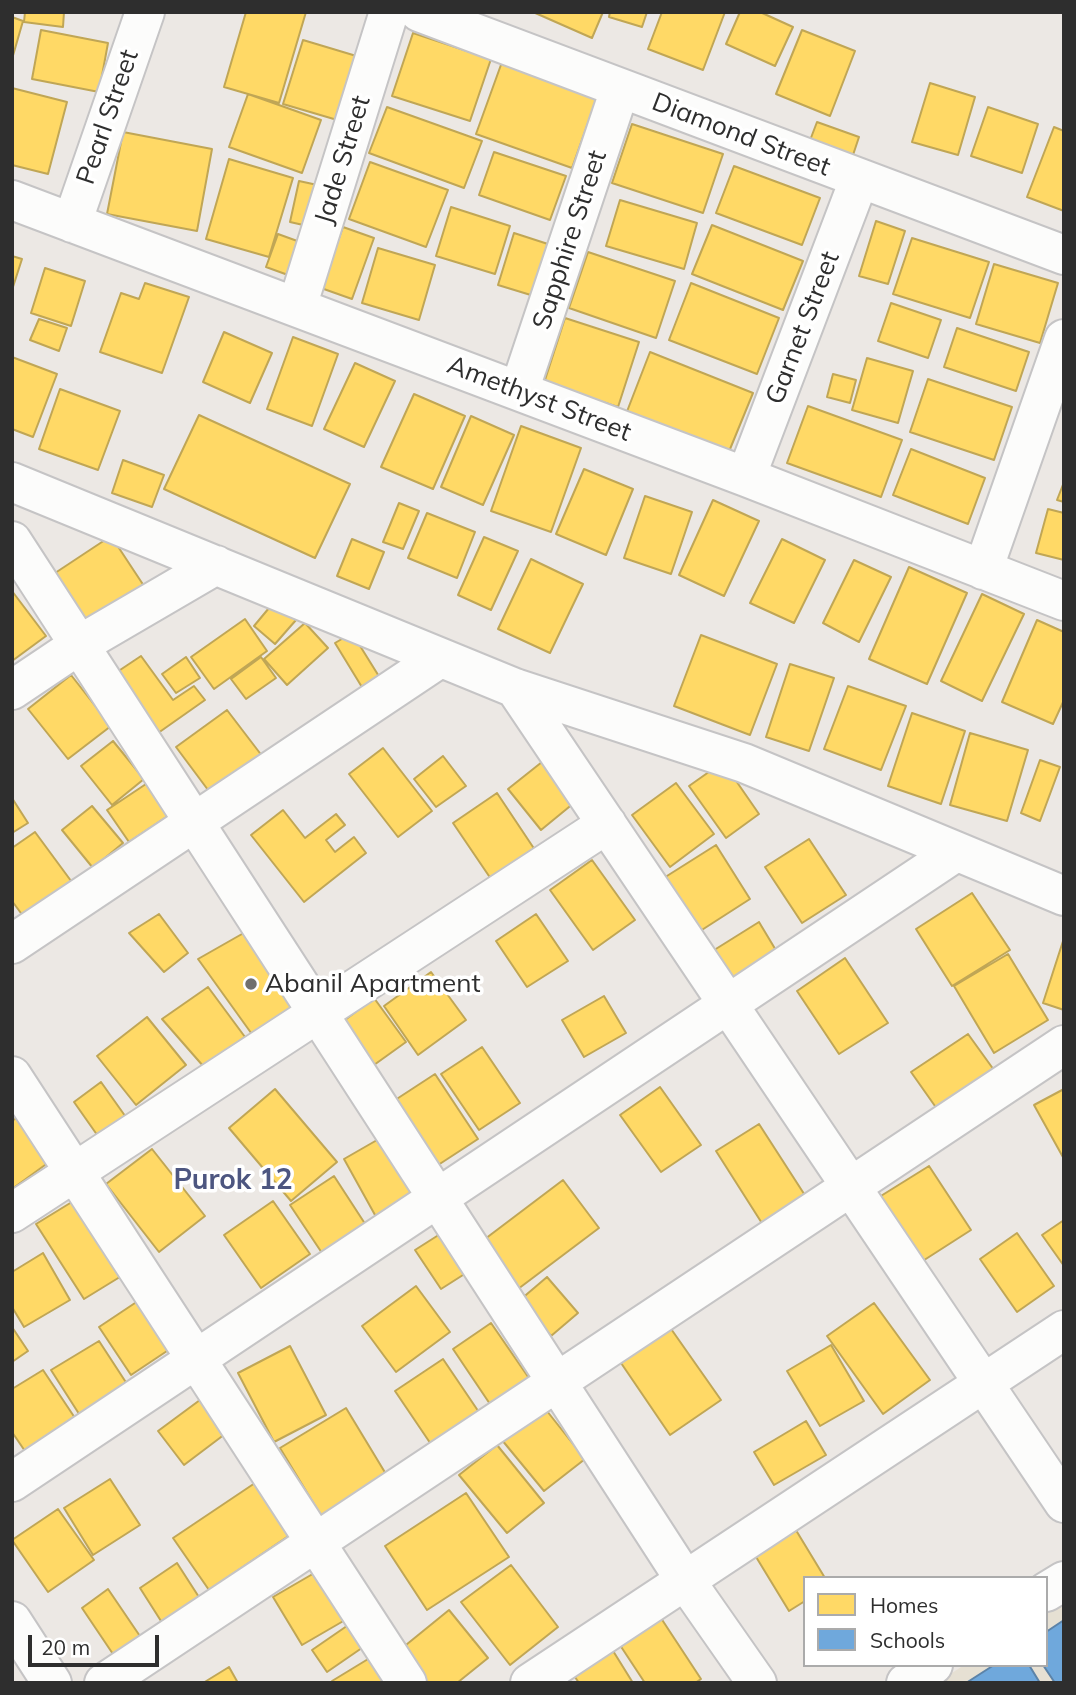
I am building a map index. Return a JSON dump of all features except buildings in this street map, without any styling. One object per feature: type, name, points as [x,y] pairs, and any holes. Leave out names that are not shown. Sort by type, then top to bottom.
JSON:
[{"type":"street","name":"Pearl Street","points":[[72,223],[145,12]]},
{"type":"street","name":"Jade Street","points":[[297,307],[389,12]]},
{"type":"street","name":"Diamond Street","points":[[419,12],[1064,255]]},
{"type":"street","name":"Sapphire Street","points":[[519,391],[620,89]]},
{"type":"street","name":"Garnet Street","points":[[746,477],[859,180]]},
{"type":"street","name":"Amethyst Street","points":[[12,200],[746,477],[1064,601]]},
{"type":"street","points":[[983,570],[1064,340]]},
{"type":"street","points":[[12,482],[515,688],[744,763],[1064,897]]},
{"type":"street","points":[[12,541],[685,1580],[757,1683]]},
{"type":"street","points":[[12,690],[79,645],[216,565]]},
{"type":"street","points":[[12,944],[440,658]]},
{"type":"street","points":[[515,688],[1064,1503]]},
{"type":"street","points":[[12,1213],[607,824]]},
{"type":"street","points":[[12,1482],[956,852]]},
{"type":"street","points":[[104,1683],[1064,1045]]},
{"type":"street","points":[[12,1076],[407,1683]]},
{"type":"street","points":[[530,1683],[1064,1330]]},
{"type":"street","points":[[1048,1591],[1064,1581]]},
{"type":"street","points":[[12,1621],[52,1683]]},
{"type":"street","points":[[906,1683],[930,1667]]},
{"type":"shaded area","points":[[1064,1600],[1064,1683],[937,1683],[961,1667],[1048,1667],[1048,1610]]},
{"type":"place","name":"Abanil Apartment","points":[[251,984]]},
{"type":"district","name":"Purok 12","points":[[233,1181]]}]
